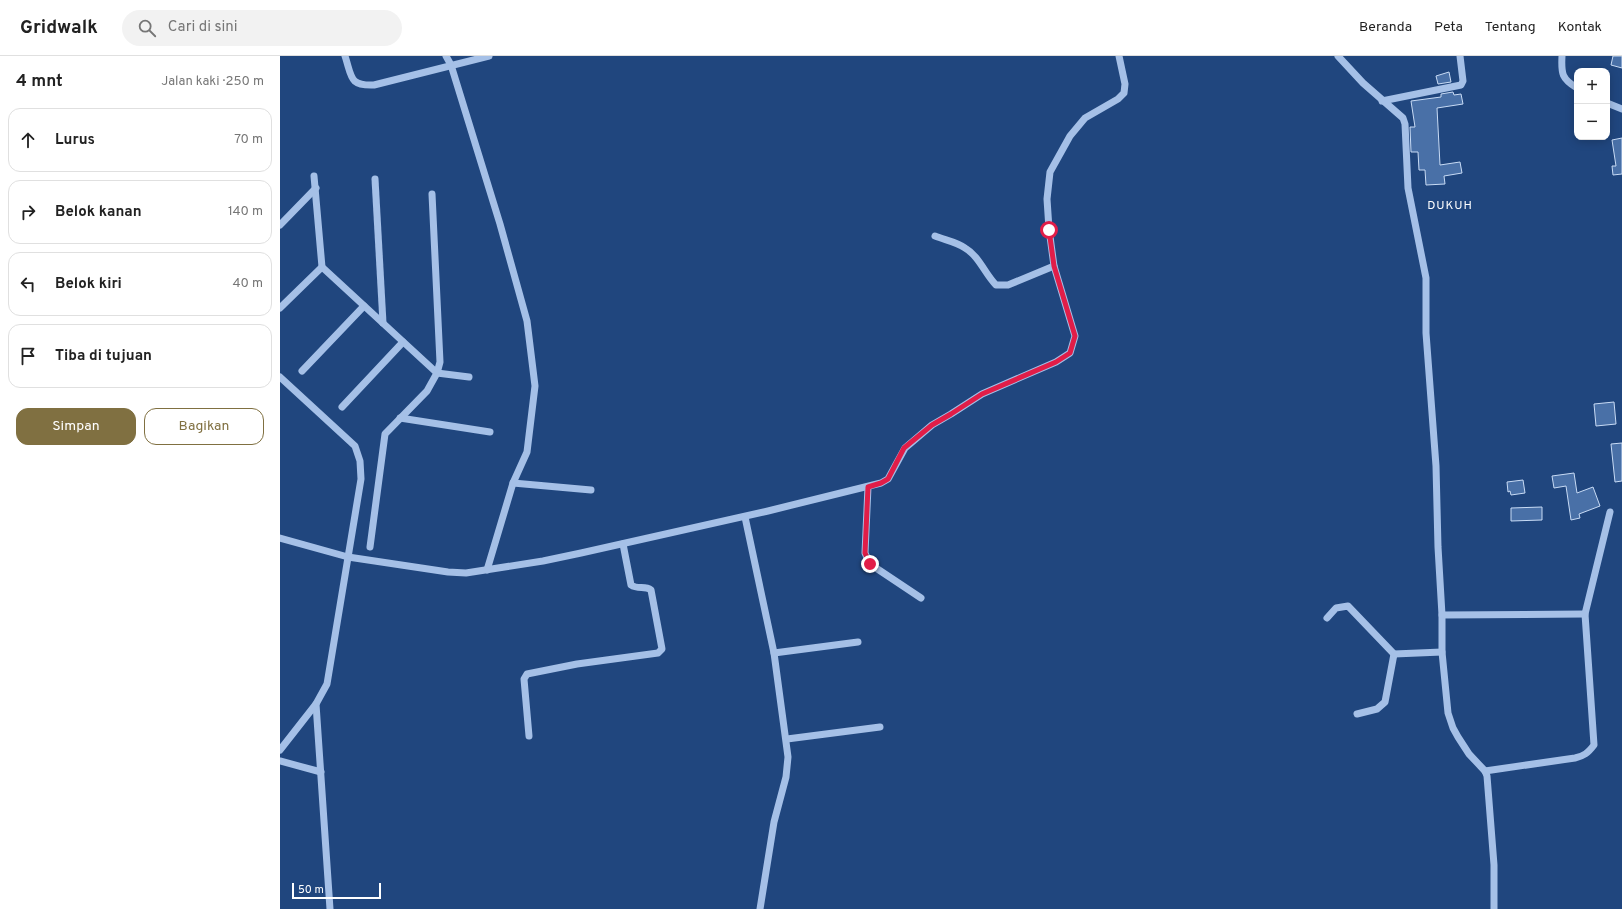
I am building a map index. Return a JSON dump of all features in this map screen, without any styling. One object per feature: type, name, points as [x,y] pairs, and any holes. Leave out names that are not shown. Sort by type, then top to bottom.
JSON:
[{"type":"street","points":[[345,56],[353,80],[356,84],[362,86],[374,85],[489,56]]},
{"type":"street","points":[[446,56],[451,65],[500,224],[527,321],[535,386],[527,452],[513,483],[487,570]]},
{"type":"street","points":[[280,538],[348,557],[448,572],[487,570],[543,561],[745,517],[868,487],[888,479],[904,448],[932,425],[982,394],[1056,362],[1070,353],[1075,336],[1054,266],[1049,230],[1048,199],[1050,172],[1070,136],[1085,118],[1118,99],[1124,93],[1125,84],[1119,56]]},
{"type":"street","points":[[1338,56],[1382,101],[1402,118],[1405,124],[1408,188],[1426,278],[1426,333],[1433,421],[1442,615],[1442,652],[1448,713],[1453,728],[1469,754],[1485,771],[1487,776],[1490,799],[1494,909]]},
{"type":"street","points":[[1382,101],[1461,85],[1460,56]]},
{"type":"street","points":[[1562,56],[1562,72],[1567,82],[1574,86]]},
{"type":"street","points":[[1610,104],[1622,109]]},
{"type":"street","points":[[314,176],[322,267],[437,373],[469,378]]},
{"type":"street","points":[[375,179],[383,323]]},
{"type":"street","points":[[280,225],[316,188]]},
{"type":"street","points":[[370,547],[385,434],[427,391],[437,373],[440,362],[432,194]]},
{"type":"street","points":[[935,236],[966,248],[978,260],[987,276],[996,285],[1008,285],[1054,266]]},
{"type":"street","points":[[280,308],[322,267]]},
{"type":"street","points":[[302,371],[364,306]]},
{"type":"street","points":[[342,407],[403,342]]},
{"type":"street","points":[[280,378],[355,446],[360,461],[361,479],[327,684],[316,704],[280,750]]},
{"type":"street","points":[[400,418],[490,432]]},
{"type":"street","points":[[513,483],[591,490]]},
{"type":"street","points":[[868,487],[865,553],[867,560],[870,564],[922,598]]},
{"type":"street","points":[[1485,771],[1575,758],[1583,756],[1589,752],[1594,745],[1585,614],[1610,512]]},
{"type":"street","points":[[745,517],[774,653],[787,739],[788,757],[786,777],[774,822],[760,909]]},
{"type":"street","points":[[530,736],[524,679],[527,674],[576,664],[658,654],[662,649],[651,590],[647,587],[636,588],[631,585],[623,544]]},
{"type":"street","points":[[1327,618],[1336,608],[1348,606],[1394,654],[1442,652]]},
{"type":"street","points":[[1442,615],[1585,614]]},
{"type":"street","points":[[774,653],[858,642]]},
{"type":"street","points":[[1357,714],[1377,709],[1385,702],[1394,654]]},
{"type":"street","points":[[316,704],[330,909]]},
{"type":"street","points":[[787,739],[880,727]]},
{"type":"street","points":[[280,761],[321,772]]},
{"type":"building","points":[[1613,56],[1622,56],[1622,68],[1611,65]]},
{"type":"building","points":[[1449,72],[1451,82],[1438,84],[1436,76]]},
{"type":"building","points":[[1453,92],[1454,95],[1461,94],[1463,104],[1437,108],[1440,165],[1460,162],[1462,173],[1444,176],[1445,184],[1426,185],[1425,170],[1419,170],[1418,152],[1411,152],[1410,127],[1415,127],[1411,101],[1441,97],[1441,94]]},
{"type":"building","points":[[1622,138],[1622,174],[1613,175],[1612,166],[1616,166],[1612,140]]},
{"type":"building","points":[[1614,402],[1616,424],[1596,426],[1594,404]]},
{"type":"building","points":[[1622,443],[1622,481],[1615,482],[1611,444]]},
{"type":"building","points":[[1574,473],[1577,493],[1593,487],[1600,506],[1579,514],[1580,518],[1571,520],[1566,486],[1554,488],[1552,476]]},
{"type":"building","points":[[1523,480],[1525,493],[1511,495],[1510,491],[1508,492],[1507,482]]},
{"type":"building","points":[[1542,507],[1542,520],[1511,521],[1511,508]]},
{"type":"district","name":"DUKUH","points":[[1450,206]]},
{"type":"route","points":[[870,564],[865,553],[868,487],[888,479],[904,448],[932,425],[982,394],[1065,358],[1070,353],[1075,336],[1054,266],[1049,230]]}]
